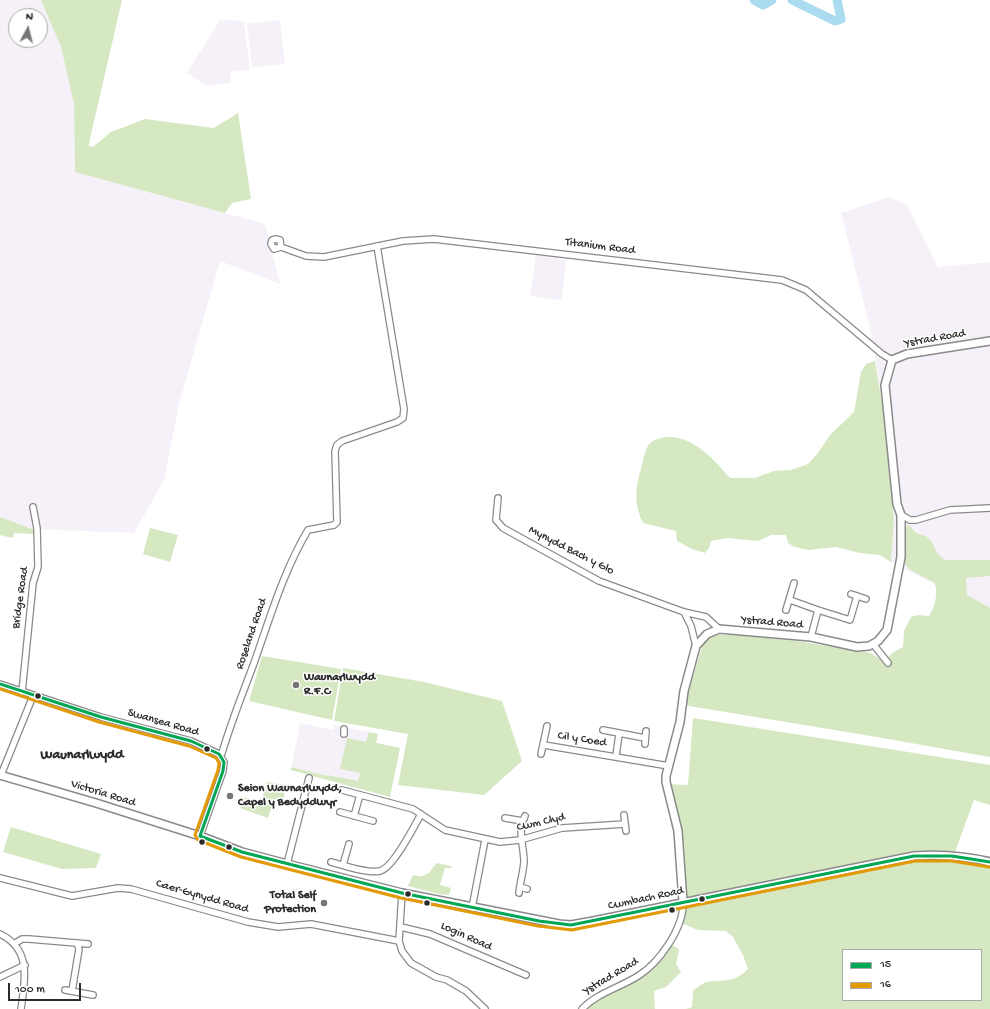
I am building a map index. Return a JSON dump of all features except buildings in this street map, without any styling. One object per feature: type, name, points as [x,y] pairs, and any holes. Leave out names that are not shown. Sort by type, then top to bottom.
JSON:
[{"type":"main road","name":"Ystrad Road","points":[[719,629],[811,637],[857,647],[873,644],[883,636],[887,630],[893,608],[901,557],[901,515],[897,504],[885,385],[892,360],[907,354],[990,341]]},
{"type":"main road","points":[[696,646],[707,634],[719,629]]},
{"type":"main road","name":"Ystrad Road","points":[[683,902],[678,831],[666,782],[668,766],[680,722],[684,691],[696,646]]},
{"type":"main road","name":"Victoria Road","points":[[0,775],[200,836]]},
{"type":"main road","points":[[200,836],[242,852],[402,893]]},
{"type":"main road","name":"Cwmbach Road","points":[[402,893],[539,921],[571,925],[914,856],[928,855],[973,858],[990,862]]},
{"type":"street","name":"Titanium Road","points":[[281,247],[306,256],[318,257],[403,241],[434,238],[782,280],[806,290],[882,354],[892,360]]},
{"type":"street","name":"Roseland Road","points":[[219,754],[222,753],[279,590],[296,550],[308,530],[334,525],[337,522],[335,451],[337,445],[342,441],[397,422],[403,418],[404,409],[377,246]]},
{"type":"street","name":"Mynydd Bach y Glo","points":[[498,498],[496,520],[503,528],[599,581],[684,612],[706,617],[719,629]]},
{"type":"street","name":"Bridge Road","points":[[22,692],[33,583],[38,567],[38,528],[33,507]]},
{"type":"street","points":[[901,515],[910,520],[916,520],[950,510],[990,508]]},
{"type":"street","points":[[786,610],[794,583]]},
{"type":"street","points":[[790,600],[853,621],[854,595],[866,599]]},
{"type":"street","points":[[811,637],[818,610]]},
{"type":"street","points":[[684,612],[691,626],[696,646]]},
{"type":"street","points":[[873,644],[888,663]]},
{"type":"street","name":"Swansea Road","points":[[0,684],[101,717],[191,741],[219,754]]},
{"type":"street","points":[[0,775],[33,696]]},
{"type":"street","name":"Cil y Coed","points":[[541,754],[547,726]]},
{"type":"street","name":"Cil y Coed","points":[[603,730],[645,741],[646,731]]},
{"type":"street","name":"Cil y Coed","points":[[616,756],[619,734]]},
{"type":"street","name":"Cil y Coed","points":[[544,745],[668,766]]},
{"type":"street","points":[[200,836],[224,771],[224,762],[219,754]]},
{"type":"street","points":[[287,864],[307,781]]},
{"type":"street","name":"Cwm Clyd","points":[[342,790],[413,809],[445,830],[485,840],[500,842],[520,840],[562,828],[625,824]]},
{"type":"street","points":[[354,816],[360,795]]},
{"type":"street","points":[[340,812],[373,821]]},
{"type":"street","points":[[331,862],[371,872],[380,871],[391,865],[421,814]]},
{"type":"street","points":[[624,816],[626,831]]},
{"type":"street","points":[[505,818],[524,819],[520,840],[524,849],[524,864],[519,890],[527,889]]},
{"type":"street","points":[[472,908],[485,840]]},
{"type":"street","points":[[343,865],[349,844]]},
{"type":"street","name":"Caer-Gynydd Road","points":[[0,878],[72,896],[118,888],[131,889],[248,922],[278,927],[311,924],[399,941]]},
{"type":"street","points":[[402,893],[399,941],[402,951],[412,962],[436,977],[457,984],[485,1009]]},
{"type":"street","name":"Ystrad Road","points":[[582,1009],[590,1001],[639,976],[652,964],[677,932],[683,912],[683,902]]},
{"type":"street","name":"Login Road","points":[[401,927],[430,934],[523,972]]},
{"type":"street","points":[[0,934],[14,944],[25,965],[26,977],[21,1009]]},
{"type":"street","points":[[14,944],[22,939],[88,944]]},
{"type":"street","points":[[72,991],[79,949],[77,943]]},
{"type":"street","points":[[0,977],[25,965]]},
{"type":"street","points":[[65,990],[93,995]]},
{"type":"shaded area","points":[[0,0],[41,0],[44,8],[8,8],[8,48],[48,48],[48,16],[61,47],[74,104],[75,172],[265,224],[280,284],[220,261],[179,404],[164,480],[134,533],[32,529],[0,517]]},
{"type":"shaded area","points":[[220,20],[244,21],[250,70],[230,72],[231,83],[207,86],[187,73]]},
{"type":"shaded area","points":[[280,20],[285,64],[252,67],[247,24]]},
{"type":"shaded area","points":[[889,197],[907,205],[938,267],[990,262],[990,617],[938,586],[891,562],[894,520],[884,416],[871,332],[841,213]]},
{"type":"shaded area","points":[[536,255],[566,260],[562,300],[530,296]]},
{"type":"shaded area","points":[[300,723],[333,730],[334,725],[378,734],[376,743],[400,748],[390,797],[291,770]]},
{"type":"green space","points":[[41,0],[122,0],[89,146],[93,147],[111,132],[145,119],[214,128],[238,113],[251,199],[232,203],[225,213],[75,172],[74,104],[61,47],[48,16],[48,8],[44,8]]},
{"type":"green space","points":[[875,361],[884,416],[894,520],[891,562],[880,555],[860,553],[836,547],[808,550],[795,547],[788,543],[786,535],[771,535],[758,541],[727,538],[711,541],[709,548],[705,553],[692,549],[677,541],[676,531],[643,523],[638,510],[636,496],[639,476],[645,454],[648,446],[652,442],[661,438],[671,437],[691,443],[700,448],[716,462],[730,478],[755,478],[774,471],[791,470],[808,464],[818,453],[830,435],[854,412],[861,372],[866,364]]},
{"type":"green space","points":[[0,517],[35,530],[35,534],[14,533],[13,538],[0,535]]},
{"type":"green space","points":[[908,525],[916,533],[925,536],[930,540],[938,554],[945,560],[990,560],[990,576],[966,578],[967,595],[990,608],[990,757],[689,706],[685,704],[702,646],[709,637],[716,635],[738,635],[797,641],[871,653],[882,661],[885,661],[892,653],[903,647],[904,631],[911,617],[918,615],[929,616],[935,604],[936,594],[934,582],[913,571],[906,565],[903,530]]},
{"type":"green space","points":[[150,528],[178,535],[170,562],[143,554]]},
{"type":"green space","name":"Waunarlwydd R.F.C","points":[[262,656],[341,669],[332,720],[249,701]]},
{"type":"green space","points":[[343,668],[424,682],[502,701],[522,761],[484,795],[398,785],[408,734],[334,721]]},
{"type":"green space","points":[[693,718],[990,765],[990,805],[974,800],[955,852],[916,851],[690,897],[685,895],[668,784],[688,785]]},
{"type":"green space","points":[[369,732],[378,734],[376,743],[400,748],[390,797],[291,770],[291,767],[327,776],[358,781],[360,773],[340,769],[347,738],[366,742]]},
{"type":"green space","points":[[267,782],[286,785],[283,802],[274,799],[268,818],[240,808],[245,797],[261,803]]},
{"type":"green space","points":[[11,827],[101,854],[96,868],[62,869],[3,852]]},
{"type":"green space","points":[[927,858],[972,860],[990,865],[990,1009],[686,1009],[692,1007],[693,991],[701,984],[733,979],[743,974],[748,969],[743,955],[733,937],[726,931],[698,930],[681,923],[685,905]]},
{"type":"green space","points":[[436,863],[451,866],[452,868],[445,868],[440,885],[451,888],[449,895],[408,886],[413,875],[421,876],[427,874]]},
{"type":"green space","points":[[670,944],[679,949],[676,964],[681,972],[666,987],[654,991],[655,1009],[583,1009],[590,1001],[641,977]]},
{"type":"waterway","points":[[754,0],[763,5],[772,0]]},
{"type":"waterway","points":[[792,0],[835,21],[841,19],[837,0]]},
{"type":"transit line","name":"15","points":[[0,684],[101,717],[191,741],[219,754],[224,762],[223,771],[200,836],[242,852],[402,893],[539,921],[571,925],[914,856],[952,856],[990,862]]},
{"type":"transit line","name":"16","points":[[0,689],[99,722],[189,746],[216,758],[219,763],[218,770],[195,835],[198,840],[241,857],[401,898],[538,926],[572,930],[915,861],[952,861],[989,867]]},
{"type":"place","name":"Waunarlwydd R.F.C","points":[[296,685]]},
{"type":"place","name":"Seion Waunarlwydd, Capel y Bedyddwyr","points":[[230,796]]},
{"type":"place","name":"Total Self Protection","points":[[324,903]]},
{"type":"district","name":"Waunarlwydd","points":[[82,756]]}]
